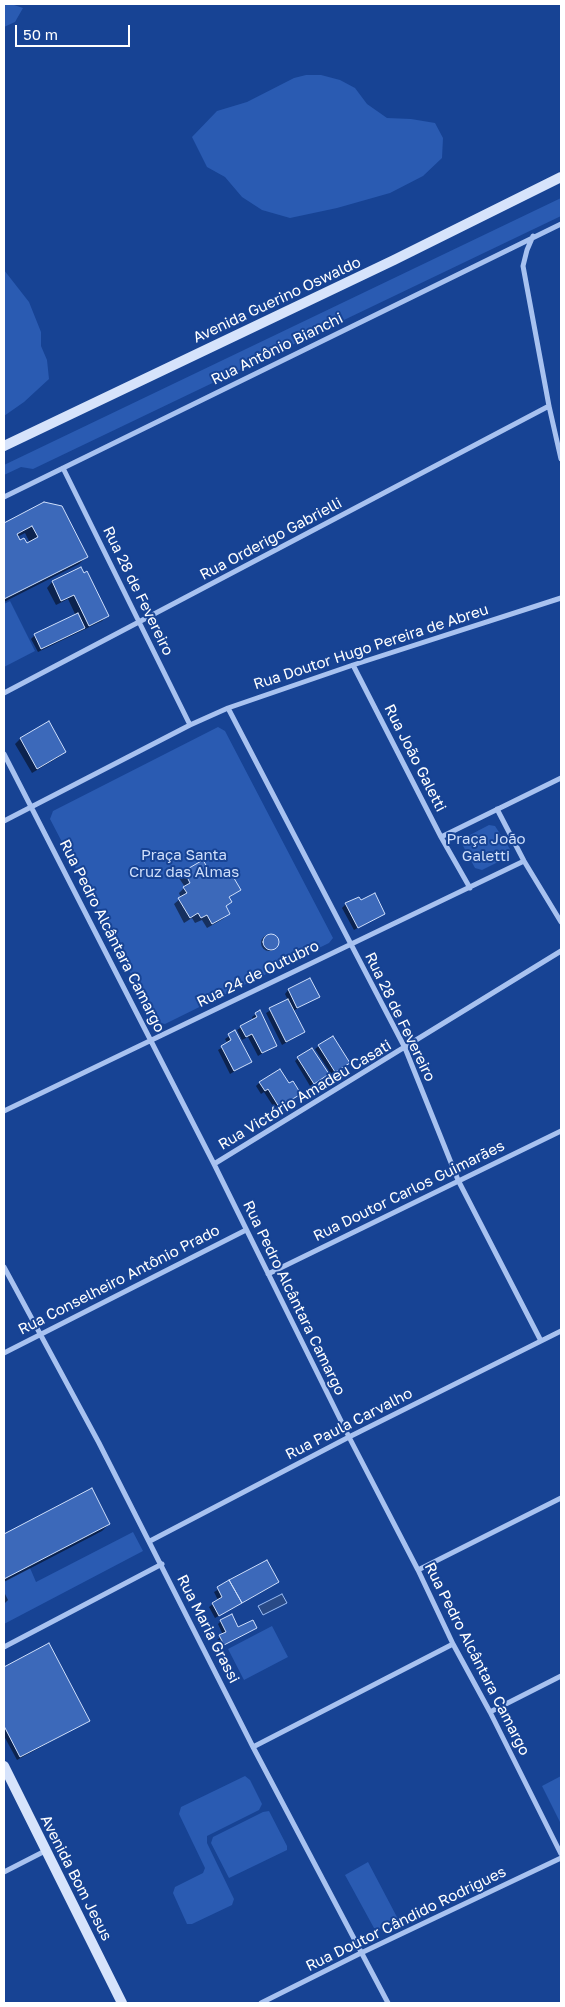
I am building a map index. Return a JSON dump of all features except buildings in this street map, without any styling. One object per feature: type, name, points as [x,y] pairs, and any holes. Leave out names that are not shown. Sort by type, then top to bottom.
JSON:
[{"type":"street","name":"Avenida Guerino Oswaldo","points":[[4,446],[394,260],[561,177]]},
{"type":"street","name":"Rua Antônio Bianchi","points":[[4,497],[561,224]]},
{"type":"street","points":[[534,236],[527,250],[523,266],[549,406],[561,459]]},
{"type":"street","name":"Rua Orderigo Gabrielli","points":[[4,693],[549,406]]},
{"type":"street","name":"Rua 28 de Fevereiro","points":[[64,468],[190,725]]},
{"type":"street","name":"Rua Doutor Hugo Pereira de Abreu","points":[[4,821],[190,725],[228,708],[353,665],[561,598]]},
{"type":"street","name":"Rua João Galetti","points":[[353,665],[441,837],[470,888]]},
{"type":"street","name":"Rua 28 de Fevereiro","points":[[228,708],[405,1048],[458,1180],[541,1341]]},
{"type":"street","name":"Rua Pedro Alcântara Camargo","points":[[4,754],[214,1164],[349,1437],[418,1570],[453,1644],[490,1712],[561,1854]]},
{"type":"street","points":[[441,837],[561,778]]},
{"type":"street","points":[[497,809],[524,861],[561,922]]},
{"type":"street","name":"Rua 24 de Outubro","points":[[4,1111],[524,861]]},
{"type":"street","name":"Rua Victório Amadeu Casati","points":[[214,1164],[561,951]]},
{"type":"street","name":"Rua Doutor Carlos Guimarães","points":[[268,1274],[561,1131]]},
{"type":"street","name":"Rua Conselheiro Antônio Prado","points":[[4,1353],[246,1230]]},
{"type":"street","name":"Rua Maria Grassi","points":[[4,1267],[150,1541],[254,1747],[388,2003]]},
{"type":"street","name":"Rua Paula Carvalho","points":[[150,1541],[349,1437],[561,1331]]},
{"type":"street","points":[[418,1570],[561,1498]]},
{"type":"street","points":[[4,1647],[162,1564]]},
{"type":"street","points":[[254,1747],[453,1644]]},
{"type":"street","points":[[490,1712],[561,1676]]},
{"type":"street","name":"Avenida Bom Jesus","points":[[4,1766],[122,2003]]},
{"type":"street","points":[[4,1872],[45,1851]]},
{"type":"street","name":"Rua Doutor Cândido Rodrigues","points":[[261,2003],[361,1952],[561,1858]]},
{"type":"green space","points":[[4,4],[23,8],[15,22],[4,27]]},
{"type":"green space","points":[[306,75],[321,75],[340,80],[355,88],[367,104],[387,118],[435,123],[443,138],[442,158],[423,176],[390,193],[337,208],[290,218],[262,210],[242,197],[225,177],[207,167],[192,137],[217,111],[247,102],[294,78]]},
{"type":"green space","points":[[561,198],[561,216],[33,469],[21,467],[4,475],[4,465]]},
{"type":"green space","points":[[4,270],[29,302],[41,332],[41,346],[47,360],[49,379],[24,402],[4,416]]},
{"type":"green space","points":[[10,601],[35,651],[4,667],[4,604]]},
{"type":"green space","name":"Praça Santa Cruz das Almas","points":[[218,727],[225,731],[333,938],[329,943],[165,1024],[156,1022],[50,819],[53,811]]},
{"type":"green space","name":"Praça João Galetti","points":[[489,825],[495,826],[510,849],[508,857],[482,870],[475,868],[462,844],[466,837]]},
{"type":"green space","points":[[133,1532],[143,1551],[4,1624],[4,1581],[30,1568],[36,1582]]},
{"type":"green space","points":[[272,1626],[288,1657],[244,1680],[228,1649]]},
{"type":"green space","points":[[245,1776],[250,1780],[262,1804],[259,1810],[207,1836],[207,1843],[234,1899],[232,1905],[192,1924],[187,1924],[173,1893],[175,1887],[203,1873],[205,1868],[179,1814],[181,1807]]},
{"type":"green space","points":[[561,1776],[561,1824],[542,1786]]},
{"type":"green space","points":[[269,1811],[287,1846],[287,1850],[229,1878],[211,1843],[213,1837],[263,1812]]},
{"type":"green space","points":[[368,1862],[398,1919],[380,1929],[374,1928],[345,1875]]},
{"type":"shaded area","points":[[282,1594],[287,1603],[263,1615],[258,1606]]}]
